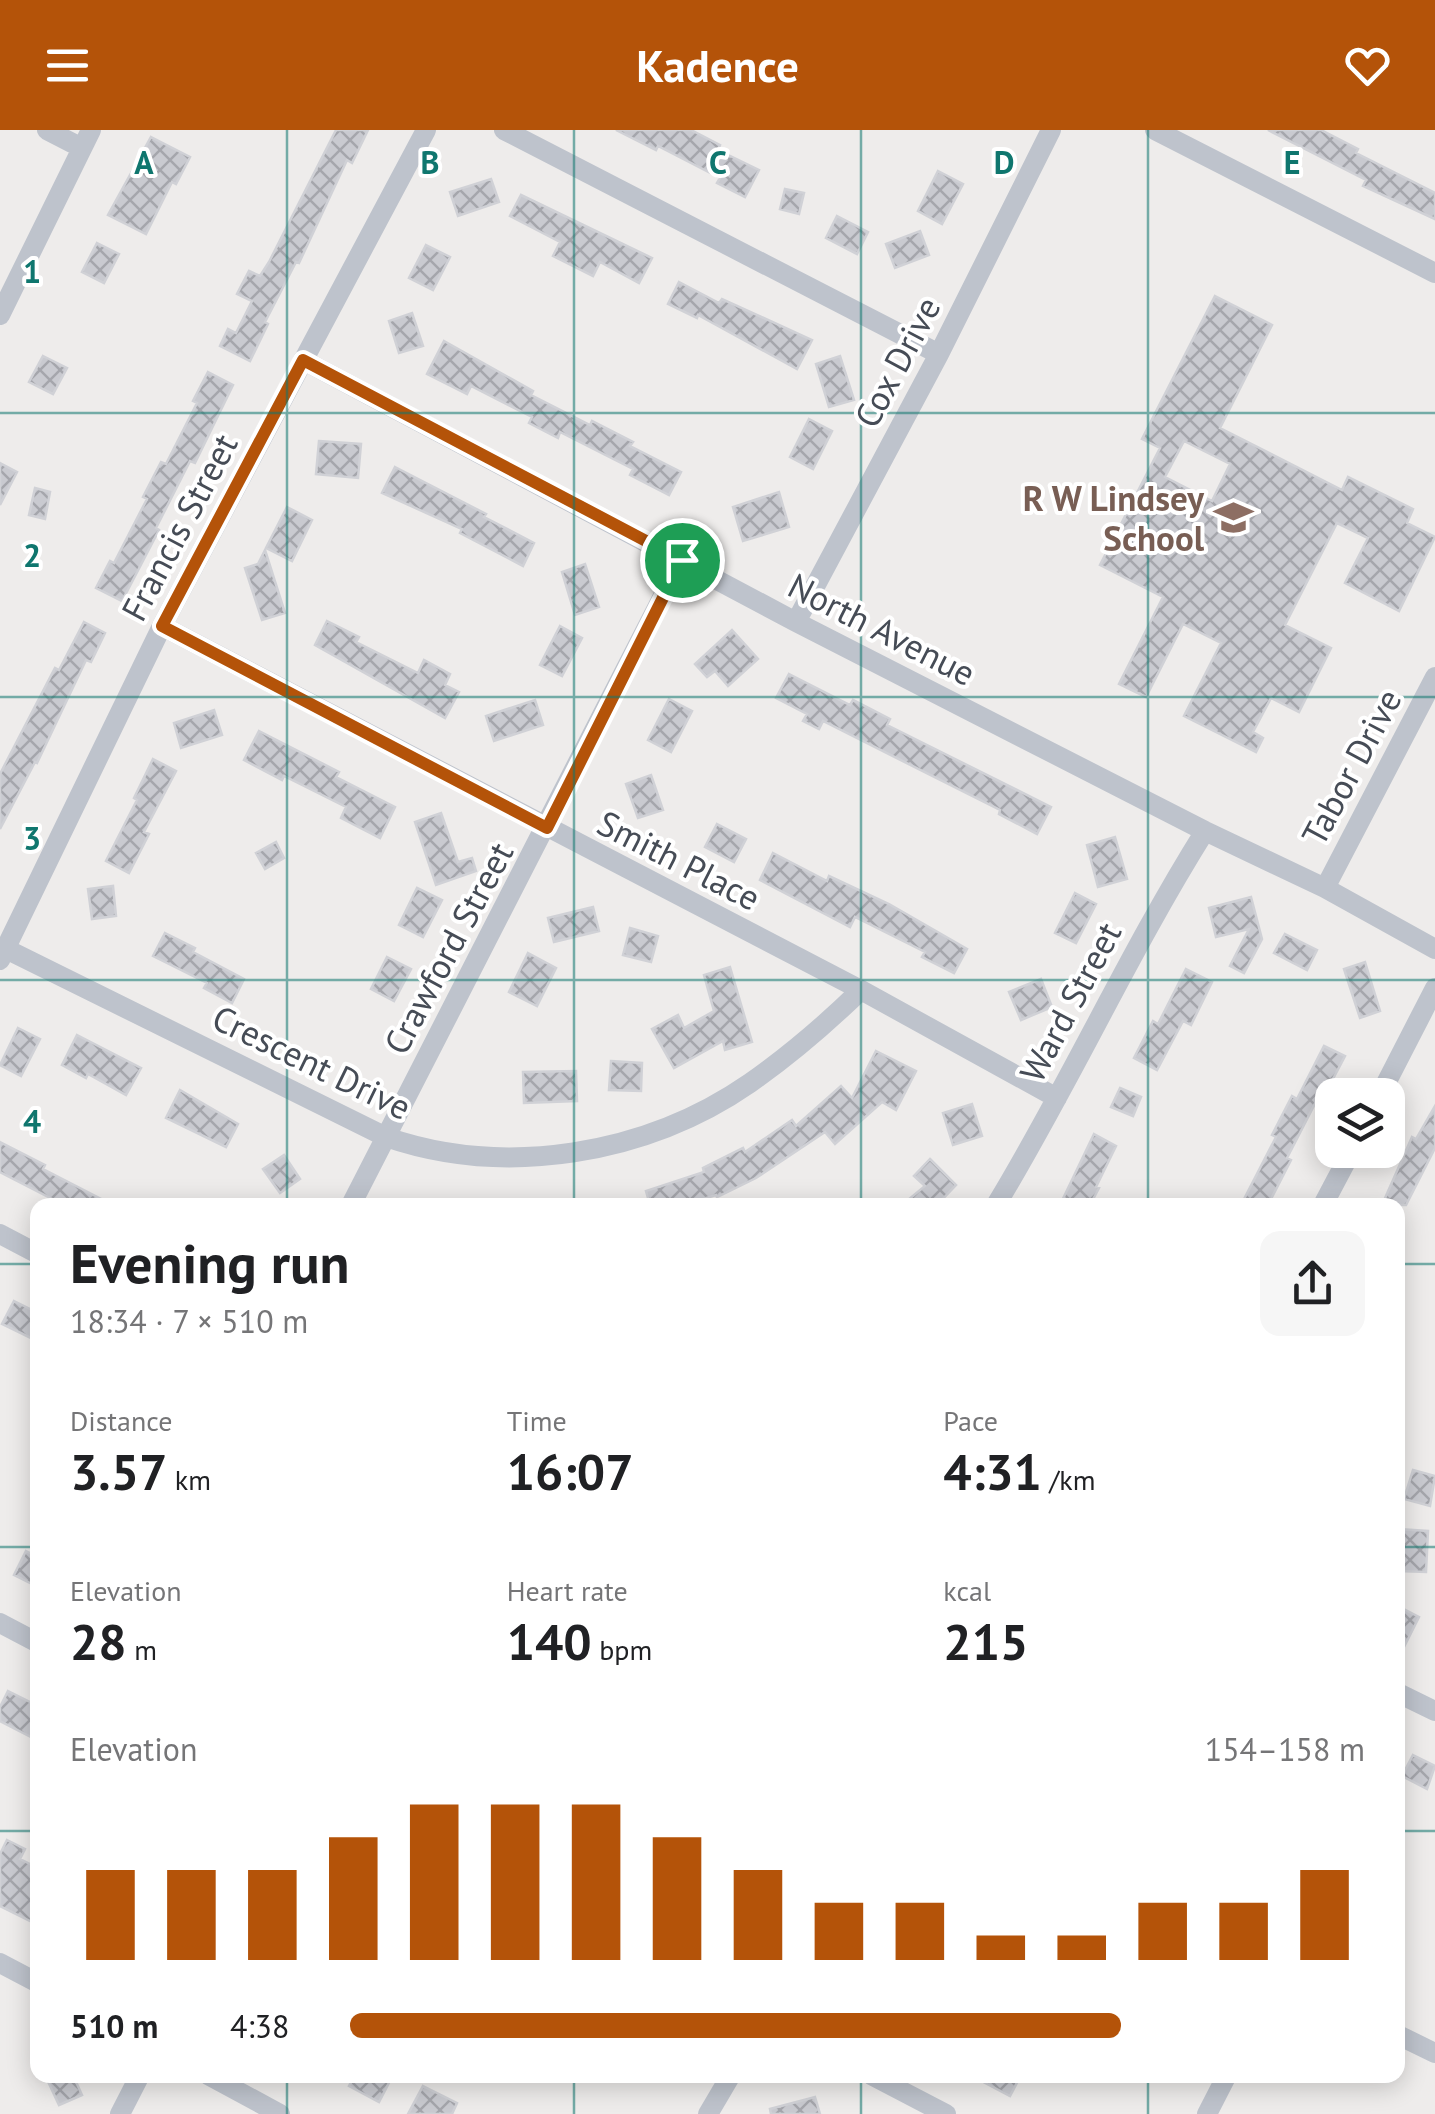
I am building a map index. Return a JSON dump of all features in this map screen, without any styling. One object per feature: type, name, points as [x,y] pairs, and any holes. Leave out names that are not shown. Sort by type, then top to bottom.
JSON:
[{"type":"street","points":[[0,315],[86,139],[48,130]]},
{"type":"street","name":"Francis Street","points":[[3,954],[162,626],[426,130]]},
{"type":"street","points":[[504,130],[939,354]]},
{"type":"street","name":"Cox Drive","points":[[796,622],[939,354],[1051,130]]},
{"type":"street","points":[[1156,130],[1435,272]]},
{"type":"street","name":"North Avenue","points":[[303,360],[796,622],[1324,888],[1435,949]]},
{"type":"street","name":"Crawford Street","points":[[355,1198],[682,560]]},
{"type":"street","name":"Smith Place","points":[[162,626],[861,990],[1057,1098]]},
{"type":"street","name":"Tabor Drive","points":[[1324,888],[1435,677]]},
{"type":"street","name":"Ward Street","points":[[1000,1198],[1158,906],[1205,830]]},
{"type":"street","name":"Crescent Drive","points":[[3,954],[386,1137],[426,1151],[482,1158],[555,1156],[620,1143],[685,1119],[747,1085],[813,1036],[861,990]]},
{"type":"street","points":[[1389,1078],[1435,988]]},
{"type":"street","points":[[1328,1198],[1343,1168]]},
{"type":"street","points":[[0,1234],[30,1250]]},
{"type":"street","points":[[0,1623],[30,1638]]},
{"type":"street","points":[[1405,1696],[1435,1711]]},
{"type":"street","points":[[0,1963],[30,1979]]},
{"type":"street","points":[[1405,2038],[1435,2053]]},
{"type":"street","points":[[120,2114],[136,2083]]},
{"type":"street","points":[[223,2083],[280,2114]]},
{"type":"street","points":[[708,2114],[726,2083]]},
{"type":"street","points":[[886,2083],[946,2114]]},
{"type":"street","points":[[1207,2114],[1223,2083]]},
{"type":"building","points":[[336,130],[368,130],[352,163],[347,160],[299,263],[296,262],[265,322],[268,324],[250,361],[220,346],[228,329],[236,333],[252,301],[237,294],[249,271],[260,276],[269,262]]},
{"type":"building","points":[[616,130],[691,130],[720,145],[718,150],[759,170],[745,197],[717,183],[720,178],[658,146],[656,150]]},
{"type":"building","points":[[1268,130],[1321,130],[1358,149],[1356,153],[1435,193],[1435,219],[1363,186],[1366,180]]},
{"type":"building","points":[[151,137],[190,157],[176,184],[172,182],[146,234],[108,215]]},
{"type":"building","points":[[938,171],[963,184],[942,224],[918,211]]},
{"type":"building","points":[[491,179],[499,202],[458,216],[450,192]]},
{"type":"building","points":[[785,189],[804,193],[799,214],[780,209]]},
{"type":"building","points":[[521,195],[652,258],[639,283],[600,262],[593,276],[553,256],[560,242],[510,216]]},
{"type":"building","points":[[837,216],[868,232],[857,254],[826,238]]},
{"type":"building","points":[[920,231],[929,255],[895,268],[886,244]]},
{"type":"building","points":[[97,243],[119,254],[104,283],[82,272]]},
{"type":"building","points":[[426,245],[450,257],[433,290],[409,278]]},
{"type":"building","points":[[679,282],[719,303],[722,299],[812,340],[797,369],[698,315],[697,318],[668,304]]},
{"type":"building","points":[[1215,296],[1272,325],[1220,428],[1342,490],[1348,477],[1413,509],[1407,523],[1435,537],[1399,611],[1345,583],[1368,538],[1337,523],[1285,625],[1331,648],[1299,712],[1271,698],[1253,732],[1263,738],[1256,752],[1184,716],[1221,643],[1183,624],[1146,697],[1119,684],[1163,597],[1100,565],[1160,448],[1142,439]],"holes":[[[1184,441],[1230,464],[1212,501],[1165,477]]]},
{"type":"building","points":[[412,313],[423,346],[399,353],[389,321]]},
{"type":"building","points":[[444,341],[533,391],[531,395],[633,442],[630,446],[681,472],[669,495],[630,475],[633,469],[560,432],[558,438],[529,423],[532,417],[471,386],[467,394],[427,374]]},
{"type":"building","points":[[43,356],[67,368],[53,394],[29,382]]},
{"type":"building","points":[[840,356],[854,400],[829,407],[816,364]]},
{"type":"building","points":[[208,372],[233,385],[195,463],[190,461],[122,601],[96,588],[110,561],[114,563],[161,462],[166,464]]},
{"type":"building","points":[[809,419],[832,431],[813,469],[790,457]]},
{"type":"building","points":[[319,441],[361,444],[358,478],[316,474]]},
{"type":"building","points":[[0,463],[17,472],[0,505]]},
{"type":"building","points":[[395,467],[534,543],[523,566],[460,533],[462,529],[382,493]]},
{"type":"building","points":[[35,488],[50,492],[45,519],[29,515]]},
{"type":"building","points":[[779,492],[789,527],[743,541],[733,507]]},
{"type":"building","points":[[287,507],[312,520],[292,561],[266,548]]},
{"type":"building","points":[[265,550],[285,613],[262,620],[245,568],[258,564]]},
{"type":"building","points":[[585,564],[599,607],[575,615],[562,572]]},
{"type":"building","points":[[327,621],[359,637],[356,642],[418,673],[424,660],[450,674],[445,685],[459,692],[445,718],[315,645]]},
{"type":"building","points":[[84,622],[105,633],[91,662],[86,660],[37,763],[0,829],[0,774],[55,668],[59,670]]},
{"type":"building","points":[[560,626],[582,638],[562,676],[540,665]]},
{"type":"building","points":[[732,630],[758,659],[728,686],[715,671],[707,677],[695,664]]},
{"type":"building","points":[[789,674],[850,705],[853,700],[890,719],[887,725],[1051,807],[1037,834],[999,814],[1000,810],[823,721],[819,729],[803,721],[807,714],[776,698]]},
{"type":"building","points":[[669,699],[692,711],[671,752],[648,740]]},
{"type":"building","points":[[535,700],[543,725],[494,741],[486,716]]},
{"type":"building","points":[[214,710],[222,735],[181,748],[174,723]]},
{"type":"building","points":[[259,731],[339,772],[336,777],[395,807],[380,838],[341,818],[346,807],[244,760]]},
{"type":"building","points":[[153,759],[176,771],[144,832],[149,834],[129,873],[106,861]]},
{"type":"building","points":[[651,775],[663,810],[638,818],[626,784]]},
{"type":"building","points":[[441,813],[458,862],[472,858],[476,871],[436,885],[415,822]]},
{"type":"building","points":[[717,824],[746,839],[734,862],[705,847]]},
{"type":"building","points":[[1115,837],[1127,879],[1098,887],[1087,845]]},
{"type":"building","points":[[276,842],[284,858],[265,869],[256,853]]},
{"type":"building","points":[[773,853],[827,881],[829,876],[889,904],[967,949],[954,973],[922,957],[925,952],[855,917],[850,927],[760,880]]},
{"type":"building","points":[[113,886],[116,916],[92,919],[88,889]]},
{"type":"building","points":[[417,888],[442,900],[423,937],[399,925]]},
{"type":"building","points":[[1075,893],[1096,904],[1076,943],[1055,933]]},
{"type":"building","points":[[1251,897],[1262,939],[1244,973],[1230,966],[1249,929],[1216,937],[1209,908]]},
{"type":"building","points":[[593,907],[599,931],[554,942],[548,918]]},
{"type":"building","points":[[630,928],[658,936],[651,962],[623,955]]},
{"type":"building","points":[[165,933],[244,979],[232,1003],[204,988],[207,983],[153,956]]},
{"type":"building","points":[[1285,934],[1317,950],[1307,970],[1274,953]]},
{"type":"building","points":[[528,953],[556,968],[537,1006],[509,992]]},
{"type":"building","points":[[387,957],[411,969],[394,1001],[371,989]]},
{"type":"building","points":[[1365,962],[1380,1011],[1360,1018],[1344,969]]},
{"type":"building","points":[[730,967],[752,1042],[725,1050],[723,1041],[674,1068],[652,1029],[678,1015],[684,1028],[714,1011],[704,975]]},
{"type":"building","points":[[1186,969],[1212,982],[1191,1025],[1183,1021],[1157,1070],[1134,1058],[1153,1021],[1158,1024]]},
{"type":"building","points":[[1041,979],[1052,1007],[1021,1020],[1009,992]]},
{"type":"building","points":[[18,1028],[40,1039],[21,1076],[0,1065]]},
{"type":"building","points":[[77,1035],[141,1068],[126,1095],[62,1065]]},
{"type":"building","points":[[1324,1046],[1345,1056],[1333,1078],[1315,1078],[1315,1104],[1272,1198],[1245,1198],[1276,1137],[1272,1135],[1292,1096],[1297,1099]]},
{"type":"building","points":[[876,1051],[916,1071],[896,1110],[882,1102],[835,1144],[825,1132],[756,1178],[717,1197],[648,1198],[646,1191],[704,1172],[703,1168],[743,1148],[745,1152],[792,1120],[796,1126],[841,1086],[852,1098]]},
{"type":"building","points":[[611,1061],[642,1063],[641,1091],[609,1090]]},
{"type":"building","points":[[576,1071],[577,1101],[524,1103],[523,1072]]},
{"type":"building","points":[[1120,1088],[1141,1097],[1133,1116],[1111,1107]]},
{"type":"building","points":[[180,1090],[238,1124],[226,1147],[166,1118]]},
{"type":"building","points":[[972,1104],[982,1136],[953,1145],[943,1113]]},
{"type":"building","points":[[1435,1106],[1435,1148],[1405,1205],[1405,1198],[1385,1198],[1398,1168],[1405,1168],[1405,1153],[1412,1137],[1416,1139]]},
{"type":"building","points":[[1094,1134],[1116,1146],[1094,1198],[1063,1198]]},
{"type":"building","points":[[0,1142],[99,1198],[50,1198],[0,1172]]},
{"type":"building","points":[[284,1155],[300,1179],[280,1193],[263,1169]]},
{"type":"building","points":[[930,1159],[956,1185],[944,1198],[910,1198],[925,1186],[914,1176]]},
{"type":"building","points":[[14,1301],[30,1309],[30,1338],[2,1324]]},
{"type":"building","points":[[1413,1470],[1435,1476],[1430,1506],[1405,1499]]},
{"type":"building","points":[[1405,1529],[1428,1531],[1426,1572],[1405,1571]]},
{"type":"building","points":[[26,1551],[30,1553],[30,1583],[14,1575]]},
{"type":"building","points":[[1405,1610],[1419,1617],[1405,1645]]},
{"type":"building","points":[[8,1691],[30,1702],[30,1736],[0,1721],[0,1707]]},
{"type":"building","points":[[1413,1755],[1435,1766],[1427,1789],[1405,1778]]},
{"type":"building","points":[[7,1840],[25,1849],[20,1859],[30,1864],[30,1921],[0,1906],[0,1854]]},
{"type":"building","points":[[49,2083],[77,2083],[82,2095],[59,2105]]},
{"type":"building","points":[[351,2083],[389,2083],[379,2102],[349,2086]]},
{"type":"building","points":[[985,2083],[1017,2083],[1010,2096]]},
{"type":"building","points":[[423,2086],[457,2103],[452,2114],[408,2114]]},
{"type":"building","points":[[815,2097],[820,2114],[771,2114],[770,2109]]},
{"type":"place","name":"R W Lindsey School","points":[[1234,518]]},
{"type":"route","points":[[303,360],[682,560],[547,828],[162,626],[303,360]]}]
